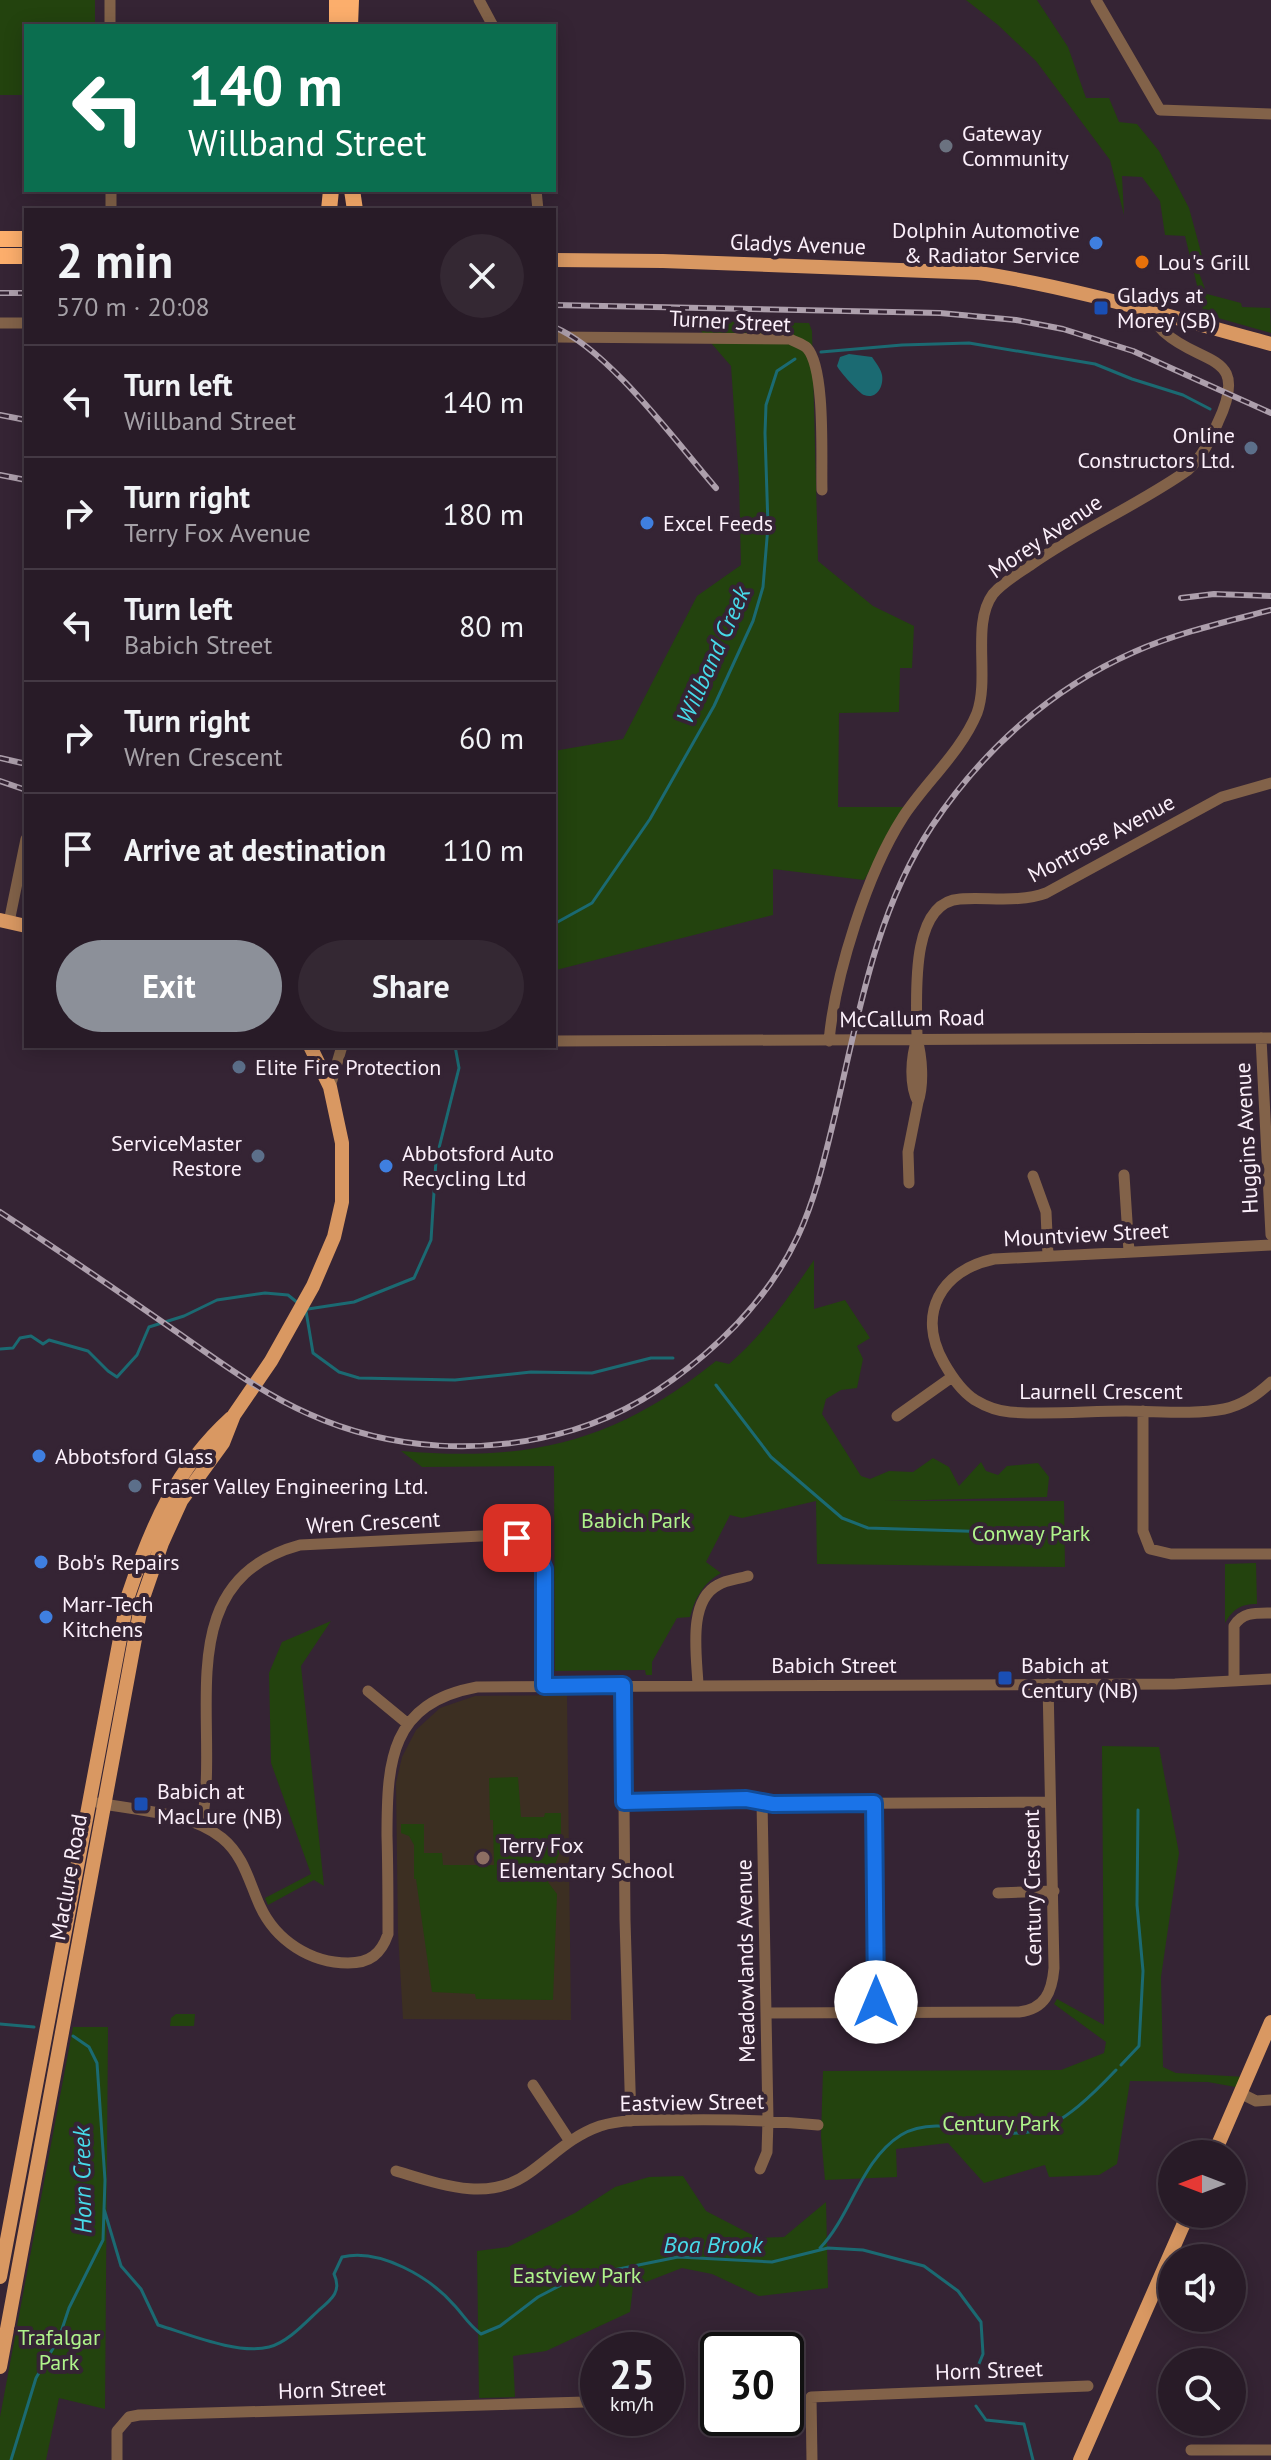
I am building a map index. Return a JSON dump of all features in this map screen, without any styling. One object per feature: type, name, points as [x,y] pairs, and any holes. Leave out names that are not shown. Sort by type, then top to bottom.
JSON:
[{"type":"highway","points":[[337,0],[337,24]]},
{"type":"highway","points":[[350,24],[351,0]]},
{"type":"highway","points":[[0,239],[24,239]]},
{"type":"highway","points":[[0,256],[24,256]]},
{"type":"main road","name":"Gladys Avenue","points":[[556,260],[937,270],[1021,280],[1271,344]]},
{"type":"main road","name":"Maclure Road","points":[[0,2367],[128,1596],[147,1539],[176,1485],[212,1436],[234,1415],[256,1385],[313,1286],[334,1237],[342,1202],[342,1143],[330,1087],[315,1048]]},
{"type":"main road","name":"Maclure Road","points":[[0,2277],[96,1803]]},
{"type":"main road","points":[[1220,2140],[1271,2022]]},
{"type":"main road","points":[[1080,2460],[1182,2228]]},
{"type":"street","points":[[110,0],[110,24]]},
{"type":"street","points":[[479,0],[492,24]]},
{"type":"street","points":[[1096,0],[1160,110],[1271,114]]},
{"type":"street","name":"Morey Avenue","points":[[829,1041],[835,1001],[871,880],[903,816],[966,734],[976,714],[984,679],[983,624],[993,595],[1068,540],[1188,470],[1202,455],[1226,406],[1227,373],[1216,362],[1163,331],[1142,309]]},
{"type":"street","points":[[0,323],[24,323]]},
{"type":"street","name":"Turner Street","points":[[556,337],[790,339],[806,347],[814,361],[819,383],[822,490]]},
{"type":"street","name":"Montrose Avenue","points":[[917,1039],[918,955],[940,905],[960,899],[1025,898],[1046,893],[1222,797],[1271,783]]},
{"type":"street","points":[[5,921],[24,847]]},
{"type":"street","name":"McCallum Road","points":[[556,1041],[1266,1038]]},
{"type":"street","name":"Huggins Avenue","points":[[1266,1038],[1271,1235]]},
{"type":"street","points":[[909,1183],[908,1152],[918,1102],[913,1094],[913,1052],[917,1039]]},
{"type":"street","points":[[330,1087],[341,1048]]},
{"type":"street","points":[[1124,1175],[1129,1252]]},
{"type":"street","points":[[1033,1176],[1046,1212],[1048,1256]]},
{"type":"street","name":"Mountview Street","points":[[932,1316],[947,1283],[968,1267],[994,1259],[1271,1245]]},
{"type":"street","name":"Laurnell Crescent","points":[[932,1316],[932,1335],[952,1377],[975,1400],[1009,1412],[1225,1409],[1248,1400],[1271,1382]]},
{"type":"street","points":[[897,1416],[952,1377]]},
{"type":"street","points":[[1143,1411],[1143,1531],[1150,1549],[1171,1554],[1271,1554]]},
{"type":"street","name":"Wren Crescent","points":[[201,1825],[206,1801],[205,1679],[213,1631],[223,1602],[238,1579],[255,1563],[275,1551],[300,1545],[501,1535],[529,1544],[544,1569],[544,1686]]},
{"type":"street","points":[[698,1685],[698,1618],[701,1604],[718,1584],[748,1576]]},
{"type":"street","points":[[1234,1681],[1234,1626],[1238,1619],[1249,1614],[1271,1613]]},
{"type":"street","name":"Babich Street","points":[[96,1803],[201,1825],[222,1838],[238,1855],[261,1907],[273,1927],[289,1943],[311,1956],[334,1963],[359,1963],[372,1959],[383,1948],[388,1934],[387,1783],[397,1742],[408,1724],[439,1698],[457,1690],[623,1685],[1175,1684],[1271,1679]]},
{"type":"street","name":"Century Crescent","points":[[766,2013],[1019,2012],[1046,1999],[1053,1983],[1054,1891],[1048,1684]]},
{"type":"street","points":[[623,1685],[631,2121]]},
{"type":"street","points":[[368,1691],[408,1724]]},
{"type":"street","points":[[624,1802],[746,1799],[762,1802],[1050,1802]]},
{"type":"street","name":"Meadowlands Avenue","points":[[760,2169],[767,2152],[768,2120],[762,1802]]},
{"type":"street","points":[[874,1803],[876,2013]]},
{"type":"street","points":[[998,1893],[1054,1891]]},
{"type":"street","points":[[533,2085],[569,2140]]},
{"type":"street","points":[[1240,2093],[1256,2101],[1271,2100]]},
{"type":"street","name":"Eastview Street","points":[[396,2171],[450,2187],[498,2188],[528,2174],[569,2140],[601,2126],[631,2121],[768,2120],[818,2125]]},
{"type":"street","name":"Horn Street","points":[[812,2460],[811,2397],[1088,2386]]},
{"type":"street","name":"Horn Street","points":[[117,2460],[117,2431],[129,2417],[139,2415],[580,2402]]},
{"type":"street","points":[[1191,2450],[1271,2450],[1271,2460]]},
{"type":"shaded area","name":"Terry Fox Elementary School","points":[[567,1695],[571,2020],[403,2019],[398,1933],[396,1783],[402,1757],[416,1730],[440,1708],[475,1696]]},
{"type":"green space","points":[[0,0],[95,0],[95,24],[24,24],[24,95],[0,95]]},
{"type":"green space","points":[[966,0],[1037,0],[1068,47],[1086,98],[1109,98],[1119,122],[1137,124],[1159,151],[1189,208],[1204,263],[1196,265],[1207,294],[1241,303],[1242,307],[1270,308],[1271,333],[1204,314],[1185,236],[1165,235],[1160,201],[1142,177],[1122,176],[1124,215],[1110,160],[1036,61]]},
{"type":"green space","points":[[692,321],[809,323],[812,331],[818,561],[873,606],[914,626],[912,668],[900,668],[899,712],[839,713],[838,807],[908,807],[864,880],[773,869],[773,915],[556,970],[556,751],[623,739],[697,596],[741,565],[731,366]]},
{"type":"green space","name":"Babich Park","points":[[814,1260],[814,1309],[845,1300],[870,1338],[857,1346],[863,1359],[857,1388],[841,1390],[826,1399],[822,1414],[861,1476],[870,1479],[889,1471],[913,1472],[933,1458],[949,1467],[959,1486],[981,1462],[986,1471],[998,1475],[1007,1466],[1038,1463],[1049,1477],[1047,1497],[885,1501],[1064,1501],[1065,1567],[817,1564],[816,1501],[742,1518],[730,1515],[706,1562],[721,1573],[709,1581],[701,1592],[690,1617],[677,1618],[652,1662],[652,1675],[646,1675],[645,1670],[555,1671],[554,1466],[422,1467],[401,1451],[447,1454],[530,1449],[568,1441],[642,1411],[716,1361],[729,1364],[764,1328]]},
{"type":"green space","points":[[1256,1563],[1257,1604],[1238,1608],[1225,1623],[1225,1564]]},
{"type":"green space","points":[[331,1621],[301,1666],[324,1886],[314,1880],[268,1905],[265,1898],[311,1874],[271,1763],[269,1673],[282,1642]]},
{"type":"green space","name":"Century Park","points":[[1102,1746],[1159,1747],[1179,1853],[1161,1977],[1163,2067],[1176,2073],[1246,2077],[1241,2088],[1208,2082],[1130,2081],[1117,2164],[1099,2175],[1049,2177],[1045,2165],[984,2183],[948,2143],[896,2149],[897,2177],[825,2180],[821,2136],[823,2071],[1061,2070],[1104,2053],[1106,2042],[1054,2004],[1057,1999],[1104,2025]]},
{"type":"green space","points":[[518,1777],[521,1817],[561,1813],[561,1849],[548,1882],[557,1894],[553,2000],[476,1999],[475,1994],[432,1992],[414,1879],[414,1845],[409,1836],[401,1833],[401,1824],[424,1824],[424,1853],[442,1853],[443,1865],[494,1865],[489,1778]]},
{"type":"green space","points":[[176,2014],[195,2014],[194,2026],[170,2026],[171,2018]]},
{"type":"green space","name":"Trafalgar Park","points":[[73,2027],[108,2027],[105,2409],[59,2398],[46,2460],[0,2460],[0,2417]]},
{"type":"green space","name":"Eastview Park","points":[[683,2176],[706,2211],[758,2238],[784,2237],[826,2202],[828,2288],[759,2296],[712,2274],[682,2268],[633,2287],[630,2312],[587,2332],[580,2332],[580,2335],[546,2351],[513,2356],[515,2397],[479,2398],[477,2251],[508,2247],[575,2213],[615,2187],[649,2177]]},
{"type":"water","points":[[849,354],[872,357],[877,364],[881,387],[873,396],[864,395],[837,366],[840,357]]},
{"type":"waterway","name":"Willband Creek","points":[[821,352],[969,343],[1095,364],[1183,395],[1210,409]]},
{"type":"waterway","name":"Willband Creek","points":[[556,923],[592,903],[650,819],[714,706],[753,621],[763,587],[768,526],[766,405],[777,371],[795,359]]},
{"type":"waterway","name":"Willband Creek","points":[[308,1309],[354,1302],[414,1278],[431,1240],[436,1160],[459,1068],[455,1048]]},
{"type":"waterway","name":"Willband Creek","points":[[0,1349],[13,1348],[20,1338],[31,1336],[43,1344],[49,1340],[88,1351],[117,1377],[137,1355],[149,1327],[184,1316],[217,1300],[265,1293],[288,1295],[298,1303]]},
{"type":"waterway","points":[[306,1311],[313,1353],[339,1372],[359,1378],[455,1380],[531,1372],[592,1373],[651,1358],[673,1358]]},
{"type":"waterway","points":[[716,1385],[771,1457],[842,1518],[868,1528],[994,1532]]},
{"type":"waterway","points":[[1121,2065],[1139,2046],[1143,1971],[1137,1905],[1138,1810]]},
{"type":"waterway","name":"Horn Creek","points":[[0,2024],[34,2027]]},
{"type":"waterway","name":"Horn Creek","points":[[11,2460],[36,2378],[59,2338],[69,2308],[103,2240],[105,2180],[97,2063],[89,2047],[73,2036]]},
{"type":"waterway","points":[[820,2248],[876,2159],[901,2135],[931,2126],[1001,2133],[1045,2128],[1067,2115],[1116,2070]]},
{"type":"waterway","name":"Boa Brook","points":[[104,2209],[121,2266],[141,2289],[158,2325],[228,2346],[257,2349],[276,2345],[289,2337],[334,2294],[337,2285],[334,2274],[342,2257],[372,2257],[418,2275],[445,2295],[481,2334],[500,2326],[538,2297],[563,2284],[604,2272],[678,2257],[772,2262],[828,2248],[863,2250],[924,2266],[958,2291],[981,2322],[983,2354],[974,2376]]},
{"type":"waterway","name":"Boa Brook","points":[[976,2406],[986,2420],[1024,2424],[1033,2460]]},
{"type":"railway","points":[[0,293],[24,293]]},
{"type":"railway","points":[[556,305],[940,313],[1016,320],[1063,329],[1133,351],[1271,413]]},
{"type":"railway","points":[[556,328],[575,338],[618,375],[716,488]]},
{"type":"railway","points":[[0,415],[24,420]]},
{"type":"railway","points":[[0,475],[24,480]]},
{"type":"railway","points":[[1181,598],[1214,594],[1271,596]]},
{"type":"railway","points":[[0,1212],[255,1385],[309,1414],[340,1426],[373,1436],[439,1446],[507,1444],[573,1430],[626,1409],[658,1390],[719,1342],[746,1315],[780,1270],[804,1221],[820,1176],[882,929],[912,859],[932,826],[973,772],[1020,725],[1074,684],[1103,667],[1167,639],[1271,610]]},
{"type":"railway","points":[[0,758],[22,763]]},
{"type":"railway","points":[[0,781],[24,789]]},
{"type":"place","name":"Gateway Community","points":[[946,146]]},
{"type":"place","name":"Dolphin Automotive & Radiator Service","points":[[1096,243]]},
{"type":"place","name":"Lou's Grill","points":[[1142,262]]},
{"type":"place","name":"Gladys at Morey (SB)","points":[[1101,308]]},
{"type":"place","name":"Online Constructors Ltd.","points":[[1251,448]]},
{"type":"place","name":"Excel Feeds","points":[[647,523]]},
{"type":"place","name":"Elite Fire Protection","points":[[239,1067]]},
{"type":"place","name":"ServiceMaster Restore","points":[[258,1156]]},
{"type":"place","name":"Abbotsford Auto Recycling Ltd","points":[[386,1166]]},
{"type":"place","name":"Abbotsford Glass","points":[[39,1456]]},
{"type":"place","name":"Fraser Valley Engineering Ltd.","points":[[135,1486]]},
{"type":"place","name":"Bob's Repairs","points":[[41,1562]]},
{"type":"place","name":"Marr-Tech Kitchens","points":[[46,1617]]},
{"type":"place","name":"Babich at Century (NB)","points":[[1005,1678]]},
{"type":"place","name":"Babich at MacLure (NB)","points":[[141,1804]]},
{"type":"place","name":"Terry Fox Elementary School","points":[[483,1858]]},
{"type":"route","points":[[517,1538],[529,1544],[544,1569],[544,1686],[623,1685],[624,1802],[746,1799],[773,1804],[874,1803],[876,2002]]},
{"type":"park label","name":"Conway Park","points":[[1031,1533]]}]
